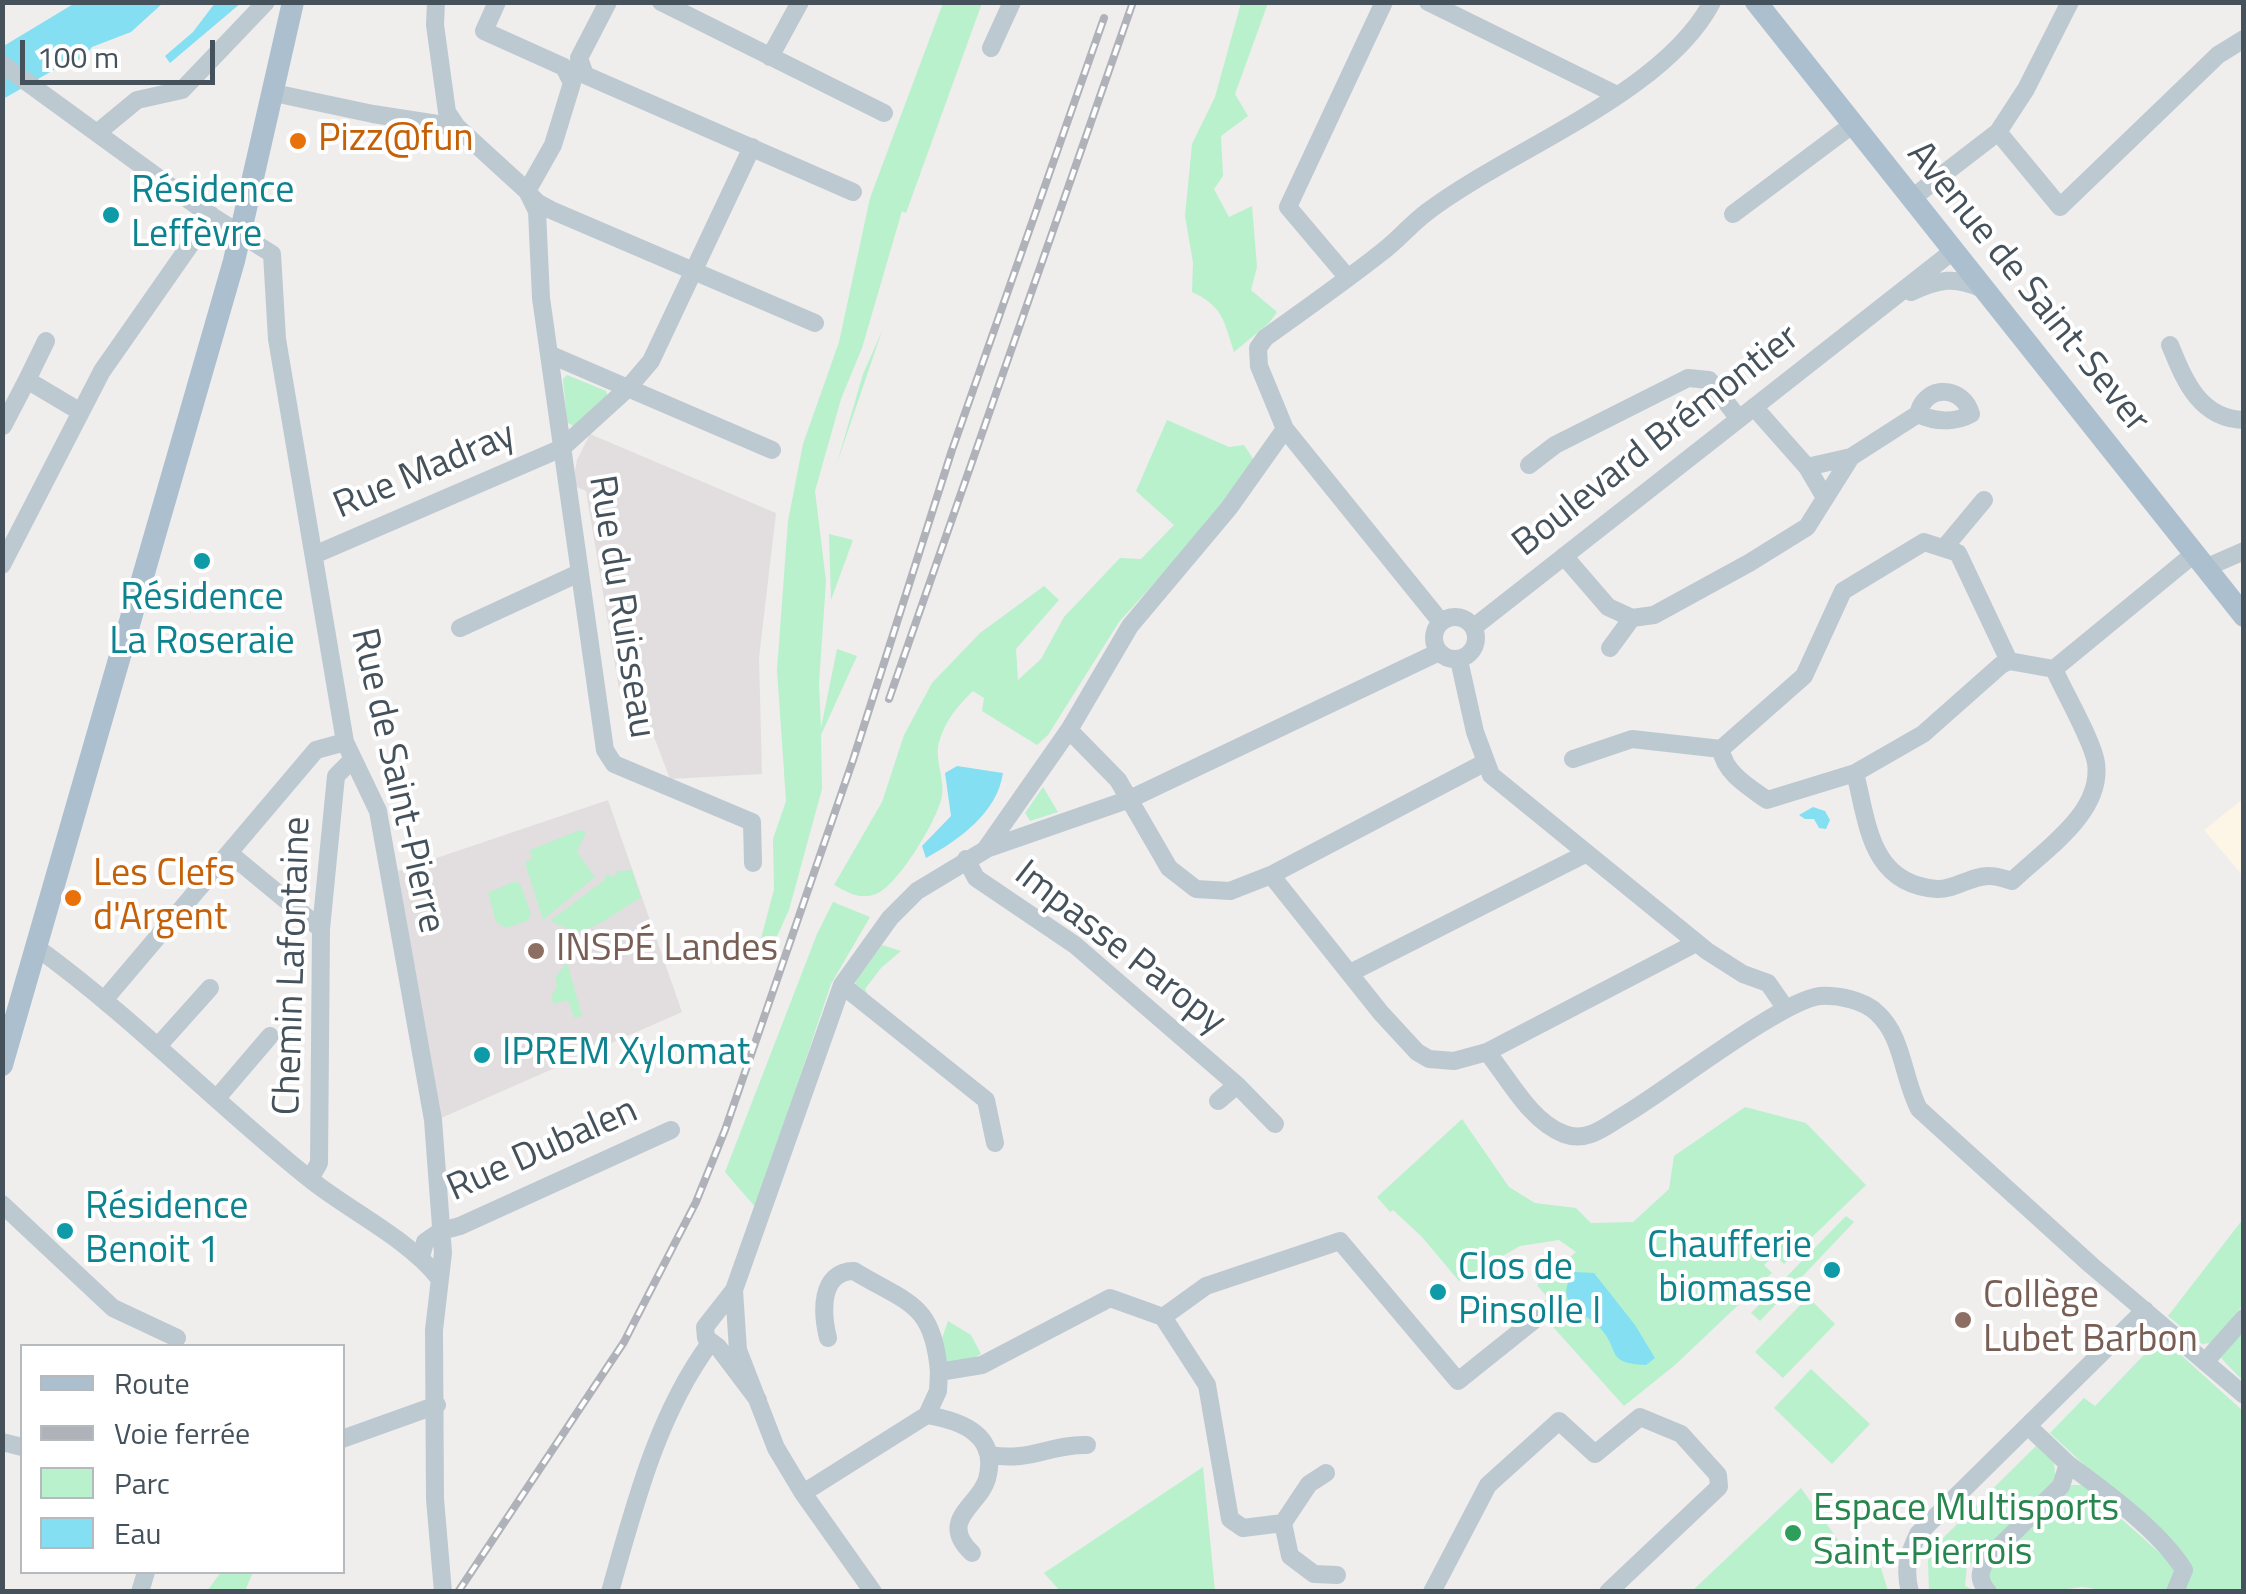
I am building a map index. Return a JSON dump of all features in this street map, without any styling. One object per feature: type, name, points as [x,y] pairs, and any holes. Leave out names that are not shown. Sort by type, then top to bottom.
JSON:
[{"type":"main road","points":[[4,1057],[242,236],[293,2]]},
{"type":"main road","name":"Avenue de Saint-Sever","points":[[1756,2],[2244,616]]},
{"type":"street","points":[[97,133],[137,100],[182,90],[266,2]]},
{"type":"street","points":[[436,2],[435,24],[447,112],[538,204],[814,322]]},
{"type":"street","points":[[497,2],[484,31],[853,192]]},
{"type":"street","points":[[527,192],[553,144],[575,70],[608,2]]},
{"type":"street","points":[[661,2],[884,113]]},
{"type":"street","points":[[770,58],[800,2]]},
{"type":"street","points":[[991,48],[1012,2]]},
{"type":"street","points":[[1348,278],[1288,207],[1384,2]]},
{"type":"street","points":[[1428,2],[1615,94]]},
{"type":"street","points":[[1441,622],[1285,429],[1259,366],[1258,348],[1266,338],[1386,250],[1425,213],[1498,164],[1576,122],[1674,54],[1701,23],[1712,2]]},
{"type":"street","points":[[1911,200],[1998,132],[2026,89],[2070,2]]},
{"type":"street","points":[[1998,132],[2060,207],[2218,55],[2244,39]]},
{"type":"street","points":[[2,64],[242,236]]},
{"type":"street","points":[[274,94],[458,127]]},
{"type":"street","points":[[1734,214],[1852,126]]},
{"type":"street","name":"Rue du Ruisseau","points":[[562,448],[652,361],[752,147]]},
{"type":"street","name":"Rue du Ruisseau","points":[[527,192],[537,211],[541,298],[605,750],[614,764],[752,822],[753,863]]},
{"type":"street","points":[[2,565],[102,371],[208,213]]},
{"type":"street","name":"Rue de Saint-Pierre","points":[[242,236],[272,254],[276,339],[349,751],[378,811],[433,1120],[443,1252],[434,1330],[435,1499],[443,1592]]},
{"type":"street","name":"Boulevard Brémontier","points":[[1474,627],[1952,251]]},
{"type":"street","name":"Boulevard Brémontier","points":[[1880,308],[1945,279],[1958,279],[1984,289]]},
{"type":"street","points":[[3,426],[46,341]]},
{"type":"street","points":[[2170,344],[2193,394],[2218,414],[2244,420]]},
{"type":"street","points":[[550,355],[772,450]]},
{"type":"street","points":[[1529,464],[1555,445],[1688,378],[1709,380],[1807,467],[1824,496]]},
{"type":"street","points":[[27,380],[79,411]]},
{"type":"street","points":[[1807,467],[1851,457],[1918,414]]},
{"type":"street","points":[[985,850],[1070,730],[1130,626],[1230,508],[1285,429]]},
{"type":"street","name":"Rue Madray","points":[[314,555],[562,448]]},
{"type":"street","points":[[1564,556],[1608,607],[1632,618],[1654,615],[1793,537],[1815,517],[1824,496],[1851,457]]},
{"type":"street","points":[[1944,548],[1984,500]]},
{"type":"street","points":[[1573,758],[1632,739],[1721,749],[1804,676],[1843,591],[1924,542],[1958,553],[2009,661]]},
{"type":"street","points":[[1721,749],[1736,777],[1767,800],[1855,773],[1924,734],[2009,661],[2054,669],[2200,561],[2244,551]]},
{"type":"street","points":[[460,628],[579,573]]},
{"type":"street","points":[[1462,618],[1474,627],[1475,647],[1459,660],[1439,652],[1434,634],[1441,622],[1462,618]]},
{"type":"street","points":[[1610,648],[1632,618]]},
{"type":"street","points":[[876,1592],[803,1494],[776,1448],[758,1400],[705,1327],[734,1290],[842,985],[890,918],[917,891],[966,859],[1130,799],[1439,652]]},
{"type":"street","points":[[1459,660],[1484,762],[1503,786],[1696,943],[1743,974],[1768,984],[1786,1009]]},
{"type":"street","points":[[1855,773],[1878,857],[1890,870],[1905,880],[1939,890],[1987,875],[2012,881],[2085,812],[2095,784],[2096,761],[2054,669]]},
{"type":"street","points":[[1070,730],[1118,780],[1169,868],[1196,889],[1230,891],[1271,875],[1484,762]]},
{"type":"street","points":[[105,1000],[316,750],[349,751]]},
{"type":"street","name":"Chemin Lafontaine","points":[[310,1179],[319,1163],[321,929],[336,776],[349,751]]},
{"type":"street","points":[[229,853],[321,929]]},
{"type":"street","points":[[1350,973],[1585,854]]},
{"type":"street","name":"Impasse Paropy","points":[[966,859],[976,878],[1075,946],[1276,1124]]},
{"type":"street","points":[[1271,875],[1381,1013],[1428,1059],[1454,1061],[1487,1052],[1696,943]]},
{"type":"street","points":[[36,948],[105,1000],[310,1179],[420,1257],[438,1277]]},
{"type":"street","points":[[842,985],[986,1100],[996,1143]]},
{"type":"street","points":[[158,1046],[210,988]]},
{"type":"street","points":[[1487,1052],[1530,1109],[1550,1127],[1586,1138],[1651,1100],[1786,1009],[1818,996],[1867,1005],[1878,1013],[1897,1044],[1908,1088],[1919,1109],[2244,1396]]},
{"type":"street","points":[[217,1098],[270,1036]]},
{"type":"street","name":"Impasse Paropy","points":[[1218,1101],[1237,1086]]},
{"type":"street","name":"Rue Dubalen","points":[[441,1231],[460,1226],[671,1130]]},
{"type":"street","points":[[2,1204],[114,1308],[178,1338]]},
{"type":"street","points":[[420,1257],[425,1242],[441,1231]]},
{"type":"street","points":[[1163,1316],[1206,1286],[1340,1242],[1458,1381],[1548,1309]]},
{"type":"street","points":[[803,1494],[927,1416],[938,1391],[936,1341],[926,1318],[854,1271],[838,1273],[828,1284],[823,1318],[828,1338]]},
{"type":"street","points":[[610,1592],[641,1482],[692,1367],[739,1330],[734,1290]]},
{"type":"street","points":[[939,1372],[982,1365],[1110,1298],[1163,1316],[1208,1385],[1230,1519],[1243,1528],[1284,1522]]},
{"type":"street","points":[[1910,1592],[1905,1574],[1908,1555],[1918,1534],[2145,1310]]},
{"type":"street","points":[[716,1314],[735,1319]]},
{"type":"street","points":[[2205,1362],[2244,1318]]},
{"type":"street","points":[[345,1438],[437,1412]]},
{"type":"street","points":[[927,1416],[957,1420],[975,1432],[990,1455],[987,1480],[964,1510],[959,1531],[961,1542],[972,1552]]},
{"type":"street","points":[[1432,1592],[1488,1485],[1559,1420],[1596,1454],[1640,1417],[1680,1434],[1718,1475],[1718,1487],[1608,1592]]},
{"type":"street","points":[[2028,1427],[2178,1560],[2184,1570],[2175,1592]]},
{"type":"street","points":[[990,1455],[1027,1458],[1069,1445],[1087,1445]]},
{"type":"street","points":[[1988,1592],[1981,1583],[1980,1572],[1986,1560],[2060,1486],[2068,1464]]},
{"type":"street","points":[[1326,1473],[1309,1484],[1284,1522],[1290,1556],[1314,1574],[1337,1575]]},
{"type":"shaded area","points":[[590,434],[776,513],[759,658],[762,774],[670,779],[638,695],[621,701],[586,491],[572,485],[577,460]]},
{"type":"shaded area","points":[[2243,799],[2243,876],[2204,830]]},
{"type":"shaded area","name":"INSPÉ Landes","points":[[608,800],[682,1012],[439,1119],[398,871]]},
{"type":"green space","points":[[943,3],[982,3],[906,213],[902,211],[815,491],[826,581],[819,683],[821,728],[837,649],[857,656],[821,735],[822,789],[789,910],[767,958],[757,954],[774,889],[773,839],[786,801],[777,670],[788,521],[803,444],[839,342],[870,198]]},
{"type":"green space","points":[[1241,3],[1268,3],[1235,94],[1248,116],[1221,136],[1223,176],[1214,189],[1229,217],[1252,206],[1257,267],[1251,290],[1277,312],[1234,352],[1216,309],[1192,292],[1193,263],[1185,216],[1192,144],[1215,97]]},
{"type":"green space","points":[[882,331],[837,463],[863,374]]},
{"type":"green space","points":[[567,375],[606,391],[608,397],[573,426],[567,422],[563,379]]},
{"type":"green space","points":[[1167,420],[1229,447],[1244,445],[1259,468],[1119,622],[1048,735],[1037,745],[982,711],[984,698],[973,691],[942,734],[938,755],[942,796],[906,864],[887,887],[872,895],[855,895],[834,885],[882,802],[904,735],[932,683],[980,633],[1044,586],[1059,600],[1016,649],[1018,680],[1041,659],[1064,617],[1120,558],[1141,559],[1174,525],[1136,491]]},
{"type":"green space","points":[[829,534],[853,540],[831,600]]},
{"type":"green space","points":[[1043,787],[1058,812],[1030,821],[1025,813]]},
{"type":"green space","points":[[580,830],[586,832],[577,852],[595,877],[543,920],[526,866],[532,859],[530,850]]},
{"type":"green space","points":[[632,870],[641,898],[585,930],[576,932],[550,921],[607,874],[614,877],[618,871]]},
{"type":"green space","points":[[513,882],[520,883],[531,914],[527,921],[506,928],[496,922],[488,893]]},
{"type":"green space","points":[[833,902],[870,917],[831,984],[756,1208],[725,1172]]},
{"type":"green space","points":[[882,945],[901,951],[865,989],[869,998],[855,986],[856,977]]},
{"type":"green space","points":[[567,962],[582,1016],[574,1018],[568,1000],[554,1004],[551,997],[557,986],[555,978]]},
{"type":"green space","points":[[1745,1107],[1806,1123],[1866,1185],[1784,1264],[1775,1255],[1764,1265],[1772,1273],[1675,1365],[1624,1406],[1545,1318],[1557,1309],[1537,1285],[1576,1252],[1559,1240],[1520,1246],[1459,1281],[1422,1237],[1377,1197],[1462,1119],[1509,1187],[1535,1203],[1576,1208],[1591,1223],[1633,1222],[1669,1189],[1674,1156]]},
{"type":"green space","points":[[1846,1216],[1854,1222],[1760,1321],[1751,1313]]},
{"type":"green space","points":[[2243,1219],[2243,1305],[2211,1343],[2202,1344],[2168,1316]]},
{"type":"green space","points":[[1808,1297],[1835,1324],[1783,1378],[1755,1352]]},
{"type":"green space","points":[[948,1321],[971,1335],[981,1354],[962,1364],[951,1365],[943,1359],[941,1341]]},
{"type":"green space","points":[[2243,1328],[2243,1381],[2221,1358]]},
{"type":"green space","points":[[2161,1337],[2243,1411],[2243,1591],[2182,1591],[2184,1558],[2050,1433],[2084,1398],[2095,1406]]},
{"type":"green space","points":[[1811,1369],[1870,1424],[1832,1464],[1774,1408]]},
{"type":"green space","points":[[2036,1446],[2054,1463],[2056,1482],[1973,1563],[1967,1564],[1965,1586],[1975,1591],[1929,1591],[1928,1560],[1935,1546]]},
{"type":"green space","points":[[1203,1467],[1215,1591],[1060,1591],[1044,1573]]},
{"type":"green space","points":[[2071,1485],[2083,1485],[2179,1570],[2167,1592],[2082,1587],[2045,1592],[1994,1591],[1988,1584],[1991,1566]]},
{"type":"green space","name":"Espace Multisports Saint-Pierrois","points":[[1801,1488],[1843,1547],[1880,1565],[1888,1591],[1692,1591]]},
{"type":"green space","points":[[220,1574],[252,1574],[245,1591],[207,1591]]},
{"type":"water","points":[[75,3],[163,3],[131,32],[92,47],[82,60],[73,59],[3,99],[2,47]]},
{"type":"water","points":[[215,3],[241,3],[170,63],[165,56],[193,32]]},
{"type":"water","points":[[957,766],[1003,773],[985,813],[951,843],[926,858],[922,846],[951,816],[945,773]]},
{"type":"water","points":[[1813,807],[1825,811],[1830,820],[1826,829],[1819,828],[1814,819],[1799,815]]},
{"type":"water","points":[[1574,1272],[1594,1273],[1655,1358],[1646,1365],[1633,1364],[1615,1354],[1600,1328],[1568,1299],[1568,1283]]},
{"type":"railway","points":[[889,699],[1133,2]]},
{"type":"railway","points":[[458,1592],[624,1342],[696,1202],[725,1130],[853,760],[952,450],[1104,18]]},
{"type":"place","name":"Pizz@fun","points":[[298,141]]},
{"type":"place","name":"Résidence Leffèvre","points":[[111,215]]},
{"type":"place","name":"Résidence La Roseraie","points":[[202,561]]},
{"type":"place","name":"Les Clefs d'Argent","points":[[73,898]]},
{"type":"place","name":"INSPÉ Landes","points":[[536,951]]},
{"type":"place","name":"IPREM Xylomat","points":[[482,1055]]},
{"type":"place","name":"Résidence Benoit 1","points":[[65,1231]]},
{"type":"place","name":"Chaufferie biomasse","points":[[1832,1270]]},
{"type":"place","name":"Clos de Pinsolle I","points":[[1438,1292]]},
{"type":"place","name":"Collège Lubet Barbon","points":[[1963,1320]]},
{"type":"place","name":"Espace Multisports Saint-Pierrois","points":[[1793,1533]]}]
